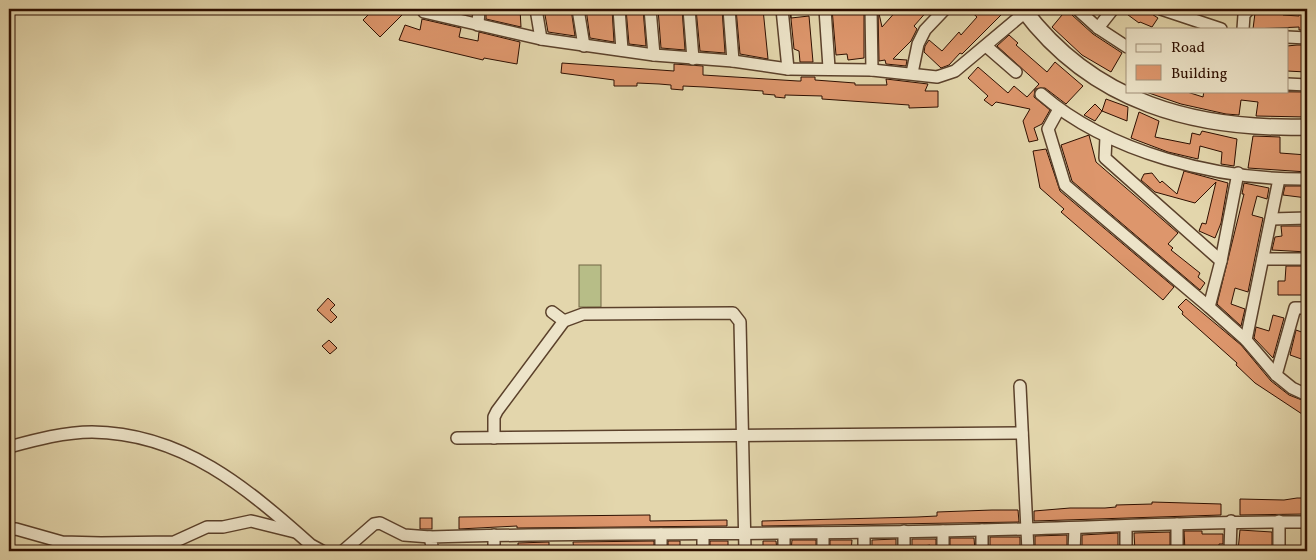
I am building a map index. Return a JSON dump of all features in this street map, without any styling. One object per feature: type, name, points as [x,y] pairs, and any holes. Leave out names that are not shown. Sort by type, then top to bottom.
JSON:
[{"type":"street","points":[[425,9],[424,12],[478,26],[541,39],[654,56],[733,61],[788,69],[872,70],[937,77],[955,71],[1026,10],[1063,52],[1100,81],[1135,99],[1176,114],[1215,123],[1266,128],[1307,127]]},
{"type":"street","points":[[478,26],[480,9]]},
{"type":"street","points":[[536,9],[541,39]]},
{"type":"street","points":[[578,9],[584,46]]},
{"type":"street","points":[[619,9],[622,50]]},
{"type":"street","points":[[650,9],[654,56]]},
{"type":"street","points":[[689,9],[693,59]]},
{"type":"street","points":[[728,9],[733,61]]},
{"type":"street","points":[[782,9],[788,69]]},
{"type":"street","points":[[825,9],[829,68]]},
{"type":"street","points":[[871,9],[872,70]]},
{"type":"street","points":[[912,73],[918,44],[925,30],[945,9]]},
{"type":"street","points":[[1077,9],[1098,28],[1126,46]]},
{"type":"street","points":[[1098,28],[1113,9]]},
{"type":"street","points":[[1161,9],[1185,13],[1219,28]]},
{"type":"street","points":[[1242,28],[1244,15],[1249,9]]},
{"type":"street","points":[[1288,37],[1307,38]]},
{"type":"street","points":[[986,46],[1016,72]]},
{"type":"street","points":[[1288,84],[1307,85]]},
{"type":"street","points":[[1041,94],[1059,109],[1106,137],[1153,155],[1238,173],[1279,179],[1307,179]]},
{"type":"street","points":[[1059,109],[1048,129],[1065,185],[1209,306],[1246,340],[1276,375],[1292,388],[1307,395]]},
{"type":"street","points":[[1106,137],[1105,158],[1221,261]]},
{"type":"street","points":[[1209,306],[1221,261],[1238,173]]},
{"type":"street","points":[[1246,340],[1279,179]]},
{"type":"street","points":[[1272,219],[1307,218]]},
{"type":"street","points":[[1263,260],[1307,259]]},
{"type":"street","points":[[1276,375],[1295,308],[1307,308]]},
{"type":"street","points":[[552,312],[564,321]]},
{"type":"street","points":[[494,438],[494,416],[564,321],[583,314],[733,313],[740,322],[745,551]]},
{"type":"street","points":[[1020,386],[1028,551]]},
{"type":"street","points":[[9,447],[52,436],[91,432],[133,436],[205,462],[243,486],[322,551]]},
{"type":"street","points":[[457,438],[1022,432]]},
{"type":"street","points":[[9,530],[16,529],[62,542],[174,542],[207,527],[223,527],[251,521],[297,532]]},
{"type":"street","points":[[1230,551],[1231,521]]},
{"type":"street","points":[[343,551],[374,524],[380,523],[404,535],[430,537],[745,532],[784,534],[864,533],[1075,528],[1231,521],[1307,522]]},
{"type":"street","points":[[1279,521],[1279,551]]},
{"type":"street","points":[[1177,524],[1177,551]]},
{"type":"street","points":[[1126,526],[1126,551]]},
{"type":"street","points":[[1074,551],[1075,528]]},
{"type":"street","points":[[982,530],[982,551]]},
{"type":"street","points":[[943,531],[943,551]]},
{"type":"street","points":[[904,532],[904,551]]},
{"type":"street","points":[[823,533],[824,551]]},
{"type":"street","points":[[864,533],[864,551]]},
{"type":"street","points":[[661,534],[661,551]]},
{"type":"street","points":[[703,534],[703,551]]},
{"type":"street","points":[[784,534],[784,551]]},
{"type":"street","points":[[494,535],[494,551]]},
{"type":"street","points":[[430,537],[433,551]]},
{"type":"green space","points":[[579,265],[601,265],[601,307],[579,307]]},
{"type":"building","points":[[374,9],[400,9],[404,13],[380,37],[363,20]]},
{"type":"building","points":[[486,9],[520,9],[521,27],[486,19]]},
{"type":"building","points":[[544,9],[571,9],[575,36],[548,32]]},
{"type":"building","points":[[586,9],[612,9],[614,42],[590,38]]},
{"type":"building","points":[[626,9],[643,9],[646,46],[629,44]]},
{"type":"building","points":[[658,9],[682,9],[685,50],[661,48]]},
{"type":"building","points":[[696,9],[722,9],[725,53],[700,51]]},
{"type":"building","points":[[736,9],[763,9],[768,59],[740,54]]},
{"type":"building","points":[[790,9],[791,18],[809,16],[813,62],[800,62],[799,51],[794,49]]},
{"type":"building","points":[[832,9],[864,9],[864,58],[848,60],[847,54],[836,55]]},
{"type":"building","points":[[878,9],[882,27],[898,9],[929,9],[914,26],[917,29],[911,41],[893,59],[907,60],[906,66],[886,64],[885,60],[879,61]]},
{"type":"building","points":[[968,9],[995,9],[1001,15],[962,54],[960,53],[949,65],[941,68],[924,52],[925,46],[929,40],[942,51],[959,32],[961,35],[977,17]]},
{"type":"building","points":[[1067,9],[1070,9],[1072,15],[1093,34],[1122,53],[1111,72],[1082,55],[1052,27]]},
{"type":"building","points":[[1120,9],[1144,9],[1158,18],[1152,27],[1139,23]]},
{"type":"building","points":[[1300,9],[1307,9],[1307,30],[1299,30],[1299,27],[1253,28],[1255,13],[1283,13],[1283,15],[1299,16]]},
{"type":"building","points":[[422,19],[461,28],[459,37],[478,41],[479,32],[520,42],[517,64],[484,58],[483,60],[399,40],[405,25],[420,30]]},
{"type":"building","points":[[1009,35],[1018,43],[1016,45],[1047,72],[1055,62],[1083,86],[1066,104],[1045,88],[1035,89],[1034,97],[1050,110],[1042,124],[1034,128],[1038,140],[1029,142],[1023,121],[1030,109],[996,102],[992,106],[984,100],[988,96],[968,78],[978,67],[1008,93],[1014,86],[1027,97],[1039,84],[997,46]]},
{"type":"building","points":[[1307,45],[1306,72],[1288,71],[1288,46]]},
{"type":"building","points":[[562,63],[674,71],[674,64],[703,66],[703,75],[798,81],[801,81],[801,77],[815,77],[815,80],[855,83],[855,85],[887,85],[886,79],[928,84],[925,91],[938,91],[938,107],[909,108],[909,105],[822,99],[822,96],[785,95],[785,98],[763,94],[763,91],[704,87],[683,86],[683,90],[671,89],[671,85],[659,84],[637,83],[637,86],[614,86],[614,80],[561,73]]},
{"type":"building","points":[[1146,92],[1187,92],[1203,97],[1204,92],[1307,92],[1306,117],[1256,116],[1258,102],[1241,100],[1239,115],[1181,104]]},
{"type":"building","points":[[1106,99],[1128,107],[1127,121],[1102,111]]},
{"type":"building","points":[[1095,104],[1102,111],[1095,121],[1084,115]]},
{"type":"building","points":[[1139,112],[1159,121],[1155,137],[1190,144],[1192,133],[1200,135],[1202,131],[1237,139],[1234,166],[1221,164],[1222,152],[1200,146],[1198,159],[1168,152],[1131,138]]},
{"type":"building","points":[[1089,135],[1096,162],[1178,233],[1168,244],[1173,248],[1171,250],[1200,273],[1198,277],[1205,283],[1200,290],[1072,181],[1061,145]]},
{"type":"building","points":[[1253,136],[1280,137],[1280,153],[1307,155],[1307,172],[1248,168]]},
{"type":"building","points":[[1046,149],[1060,191],[1174,287],[1163,300],[1061,212],[1064,209],[1040,188],[1033,151]]},
{"type":"building","points":[[1184,171],[1228,183],[1221,223],[1215,238],[1199,231],[1202,223],[1206,224],[1216,182],[1195,203],[1155,192],[1141,180],[1144,174],[1152,173],[1160,183],[1162,181],[1177,194]]},
{"type":"building","points":[[1244,183],[1269,188],[1267,199],[1257,196],[1252,215],[1263,218],[1248,292],[1235,288],[1231,304],[1245,309],[1241,326],[1217,304],[1244,194],[1242,194]]},
{"type":"building","points":[[1285,186],[1307,186],[1307,198],[1283,195]]},
{"type":"building","points":[[1281,226],[1306,226],[1307,252],[1272,250],[1275,237],[1282,236]]},
{"type":"building","points":[[1286,266],[1304,266],[1303,282],[1307,283],[1307,295],[1278,295],[1278,281],[1285,281]]},
{"type":"building","points":[[328,298],[335,305],[330,310],[337,317],[331,323],[317,310]]},
{"type":"building","points":[[1186,299],[1241,345],[1271,381],[1289,395],[1307,402],[1302,414],[1255,383],[1236,365],[1237,363],[1182,314],[1183,312],[1178,307]]},
{"type":"building","points":[[1273,315],[1284,318],[1273,358],[1254,338],[1256,327],[1269,331]]},
{"type":"building","points":[[1296,330],[1307,334],[1307,361],[1290,355]]},
{"type":"building","points":[[329,340],[337,348],[330,354],[322,346]]},
{"type":"building","points":[[1306,498],[1306,514],[1240,515],[1240,499],[1284,500]]},
{"type":"building","points":[[1152,502],[1221,504],[1221,515],[1034,521],[1034,511],[1105,508],[1116,507],[1116,505],[1152,504]]},
{"type":"building","points":[[1018,510],[1019,522],[762,526],[762,521],[917,517],[937,516],[937,512]]},
{"type":"building","points":[[650,515],[650,521],[727,520],[727,526],[517,528],[517,526],[459,529],[459,517]]},
{"type":"building","points":[[420,518],[432,518],[432,529],[420,529]]},
{"type":"building","points":[[1240,530],[1272,532],[1272,551],[1238,551]]},
{"type":"building","points":[[1184,531],[1202,531],[1202,534],[1223,534],[1223,544],[1219,544],[1219,551],[1185,551]]},
{"type":"building","points":[[1170,532],[1170,547],[1166,547],[1166,551],[1135,551],[1134,533]]},
{"type":"building","points":[[1118,533],[1118,551],[1082,551],[1082,535]]},
{"type":"building","points":[[1067,535],[1067,551],[1035,551],[1035,536]]},
{"type":"building","points":[[990,537],[1020,537],[1020,551],[990,549]]},
{"type":"building","points":[[950,538],[974,538],[975,551],[950,551]]},
{"type":"building","points":[[896,539],[896,549],[872,551],[872,540]]},
{"type":"building","points":[[912,539],[936,539],[936,551],[930,551],[930,545],[912,548]]},
{"type":"building","points":[[792,540],[816,540],[816,551],[791,551]]},
{"type":"building","points":[[830,540],[852,540],[851,551],[830,551]]},
{"type":"building","points":[[654,541],[654,551],[574,551],[573,542]]},
{"type":"building","points":[[668,541],[680,541],[680,551],[668,551]]},
{"type":"building","points":[[710,541],[728,541],[728,551],[710,551]]},
{"type":"building","points":[[763,541],[776,541],[777,551],[763,551]]},
{"type":"building","points":[[549,542],[549,551],[518,551],[518,543]]}]
